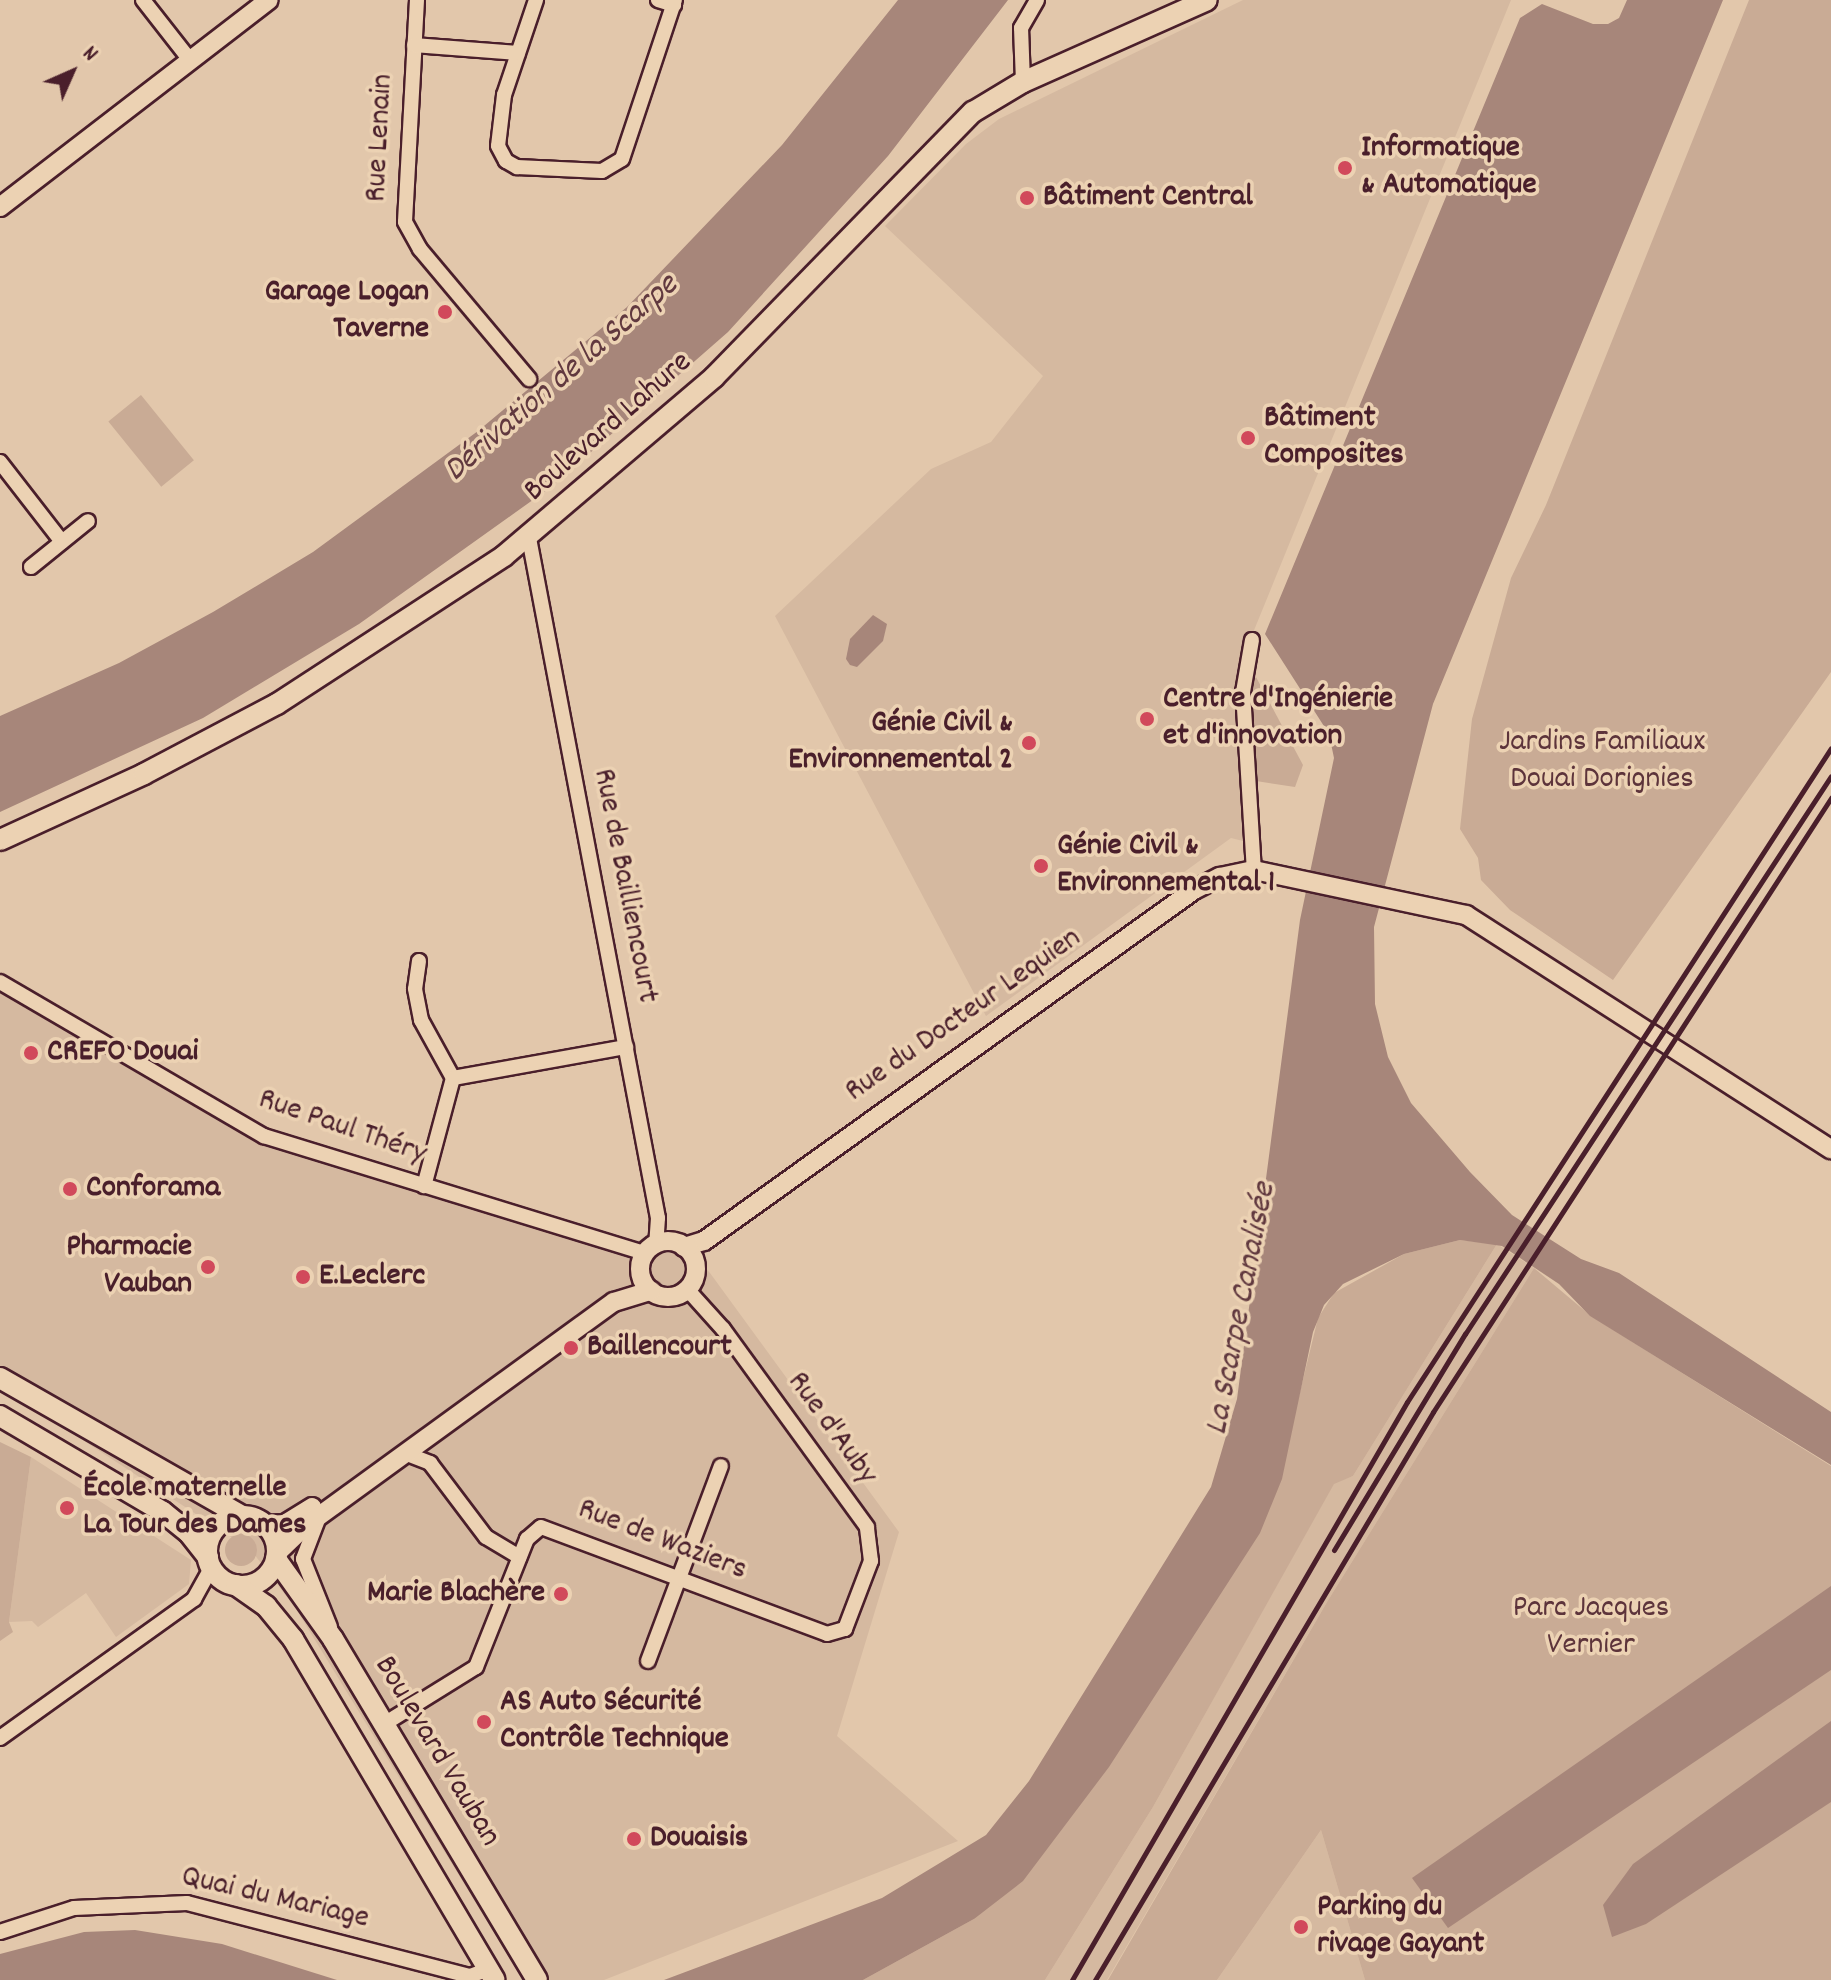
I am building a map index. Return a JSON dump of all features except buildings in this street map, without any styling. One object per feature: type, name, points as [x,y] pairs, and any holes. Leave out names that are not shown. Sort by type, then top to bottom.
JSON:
[{"type":"main road","name":"Boulevard Lahure","points":[[0,840],[144,774],[277,704],[529,538],[725,367],[954,129],[1023,82],[1207,0]]},
{"type":"main road","points":[[0,1378],[242,1516],[265,1525],[276,1556],[261,1580],[236,1585],[210,1563],[189,1533],[163,1512],[0,1416]]},
{"type":"main road","points":[[210,1563],[217,1527],[242,1516]]},
{"type":"main road","name":"Boulevard Vauban","points":[[276,1556],[333,1639],[537,1980]]},
{"type":"main road","name":"Boulevard Vauban","points":[[236,1585],[266,1606],[293,1639],[492,1974]]},
{"type":"street","points":[[143,0],[190,60]]},
{"type":"street","points":[[0,207],[269,0]]},
{"type":"street","name":"Rue Lenain","points":[[417,0],[407,228],[529,379]]},
{"type":"street","points":[[536,0],[500,119],[498,146],[506,161],[517,167],[609,170],[622,159],[674,3],[658,0]]},
{"type":"street","points":[[1023,82],[1021,28],[1037,0]]},
{"type":"street","points":[[414,45],[518,53]]},
{"type":"street","points":[[0,462],[62,542]]},
{"type":"street","points":[[31,567],[88,521]]},
{"type":"street","name":"Rue de Bailliencourt","points":[[529,538],[658,1218],[647,1255]]},
{"type":"street","points":[[1252,640],[1243,692],[1254,870]]},
{"type":"street","name":"Rue du Docteur Lequien","points":[[684,1247],[724,1226],[1194,890],[1220,877],[1254,870],[1451,909],[1485,925],[1705,1071],[1831,1149]]},
{"type":"street","points":[[419,961],[415,989],[421,1020],[453,1078],[424,1186]]},
{"type":"street","name":"Rue Paul Théry","points":[[0,982],[254,1132],[647,1255]]},
{"type":"street","points":[[453,1078],[626,1047]]},
{"type":"street","name":"Rue du Docteur Lequien","points":[[695,1269],[724,1226]]},
{"type":"street","points":[[276,1556],[320,1516],[614,1302],[647,1255],[684,1247],[695,1269],[687,1289],[671,1297],[651,1291],[614,1302]]},
{"type":"street","points":[[647,1255],[651,1291]]},
{"type":"street","name":"Rue d'Auby","points":[[687,1289],[723,1329],[867,1527],[871,1561],[850,1621]]},
{"type":"street","points":[[265,1525],[298,1517],[442,1416],[499,1386]]},
{"type":"street","points":[[407,1454],[435,1469],[480,1531],[519,1557]]},
{"type":"street","points":[[648,1661],[721,1466]]},
{"type":"street","points":[[320,1516],[303,1559],[333,1639]]},
{"type":"street","name":"Rue de Waziers","points":[[384,1724],[476,1667],[529,1534],[546,1528],[827,1634],[838,1634],[850,1621]]},
{"type":"street","points":[[0,1738],[194,1599],[210,1563]]},
{"type":"street","name":"Quai du Mariage","points":[[0,1932],[74,1908],[187,1903],[470,1976],[492,1974]]},
{"type":"shaded area","points":[[1243,0],[1511,0],[1248,645],[1247,842],[1231,838],[986,1016],[775,616],[931,469],[991,442],[1043,376],[885,226],[966,144],[999,119]]},
{"type":"shaded area","points":[[0,979],[267,1136],[630,1241],[678,1238],[710,1273],[899,1532],[837,1736],[958,1841],[604,1980],[523,1980],[296,1609],[251,1550],[0,1386]]},
{"type":"shaded area","points":[[1497,1244],[1534,1268],[1327,1602],[1107,1980],[1045,1980],[1153,1807],[1334,1483],[1353,1476]]},
{"type":"shaded area","name":"École maternelle La Tour des Dames","points":[[31,1457],[191,1560],[189,1584],[116,1637],[86,1593],[38,1627],[32,1621],[9,1622]]},
{"type":"shaded area","name":"Parking du rivage Gayant","points":[[1321,1830],[1365,1980],[1217,1980]]},
{"type":"green space","name":"Jardins Familiaux Douai Dorignies","points":[[1749,0],[1831,0],[1831,672],[1613,980],[1510,910],[1481,880],[1478,858],[1460,829],[1472,719],[1511,578],[1546,505]]},
{"type":"green space","points":[[141,395],[194,460],[161,487],[108,421]]},
{"type":"green space","points":[[1256,677],[1303,765],[1295,787],[1256,781],[1251,684]]},
{"type":"green space","points":[[1460,1240],[1497,1244],[1353,1476],[1334,1484],[1153,1807],[1045,1980],[863,1980],[974,1919],[1298,1400],[1318,1318],[1334,1293],[1404,1254]]},
{"type":"green space","name":"Parc Jacques Vernier","points":[[1534,1268],[1591,1316],[1831,1466],[1831,1980],[1365,1980],[1321,1830],[1217,1980],[1108,1980],[1327,1602]]},
{"type":"green space","points":[[0,1442],[31,1457],[9,1622],[13,1632],[0,1641]]},
{"type":"green space","points":[[241,1534],[253,1538],[257,1550],[253,1562],[241,1566],[229,1562],[225,1550],[229,1538]]},
{"type":"water","name":"Dérivation de la Scarpe","points":[[898,0],[1008,0],[888,156],[728,332],[551,487],[359,624],[203,718],[0,812],[0,716],[119,663],[213,612],[313,552],[478,431],[627,307],[782,145]]},
{"type":"water","points":[[1627,0],[1723,0],[1433,704],[1374,927],[1375,1004],[1388,1057],[1411,1103],[1512,1215],[1581,1259],[1619,1273],[1831,1412],[1831,1465],[1590,1316],[1559,1284],[1502,1246],[1460,1240],[1404,1254],[1343,1284],[1324,1305],[1313,1332],[1282,1479],[1260,1533],[1109,1767],[1023,1881],[974,1919],[863,1980],[664,1980],[882,1898],[986,1835],[1029,1781],[1211,1487],[1237,1399],[1300,920],[1334,758],[1329,734],[1265,634],[1520,18],[1542,4],[1593,24],[1608,24],[1619,18]]},
{"type":"water","points":[[873,615],[887,624],[883,641],[857,667],[850,665],[846,659],[850,639]]},
{"type":"water","points":[[1831,1586],[1831,1670],[1448,1928],[1412,1878]]},
{"type":"water","points":[[1831,1721],[1831,1802],[1646,1924],[1612,1937],[1603,1905],[1633,1864]]},
{"type":"water","points":[[135,1930],[222,1944],[337,1980],[0,1980],[0,1954],[84,1932]]},
{"type":"railway","points":[[1072,1980],[1407,1402],[1831,748]]},
{"type":"railway","points":[[1334,1550],[1465,1334],[1831,776]]},
{"type":"railway","points":[[1095,1980],[1433,1412],[1831,798]]},
{"type":"place","name":"Informatique & Automatique","points":[[1345,168]]},
{"type":"place","name":"Bâtiment Central","points":[[1027,198]]},
{"type":"place","name":"Garage Logan Taverne","points":[[445,312]]},
{"type":"place","name":"Bâtiment Composites","points":[[1248,438]]},
{"type":"place","name":"Centre d'Ingénierie et d'innovation","points":[[1147,719]]},
{"type":"place","name":"Génie Civil & Environnemental 2","points":[[1029,743]]},
{"type":"place","name":"Génie Civil & Environnemental 1","points":[[1041,866]]},
{"type":"place","name":"CREFO Douai","points":[[31,1053]]},
{"type":"place","name":"Conforama","points":[[70,1189]]},
{"type":"place","name":"Pharmacie Vauban","points":[[208,1267]]},
{"type":"place","name":"E.Leclerc","points":[[303,1277]]},
{"type":"place","name":"Baillencourt","points":[[571,1348]]},
{"type":"place","name":"École maternelle La Tour des Dames","points":[[67,1508]]},
{"type":"place","name":"Marie Blachère","points":[[561,1594]]},
{"type":"place","name":"AS Auto Sécurité Contrôle Technique","points":[[484,1722]]},
{"type":"place","name":"Douaisis","points":[[634,1839]]},
{"type":"place","name":"Parking du rivage Gayant","points":[[1301,1927]]},
{"type":"water label","name":"La Scarpe Canalisée","points":[[1242,1309]]}]
